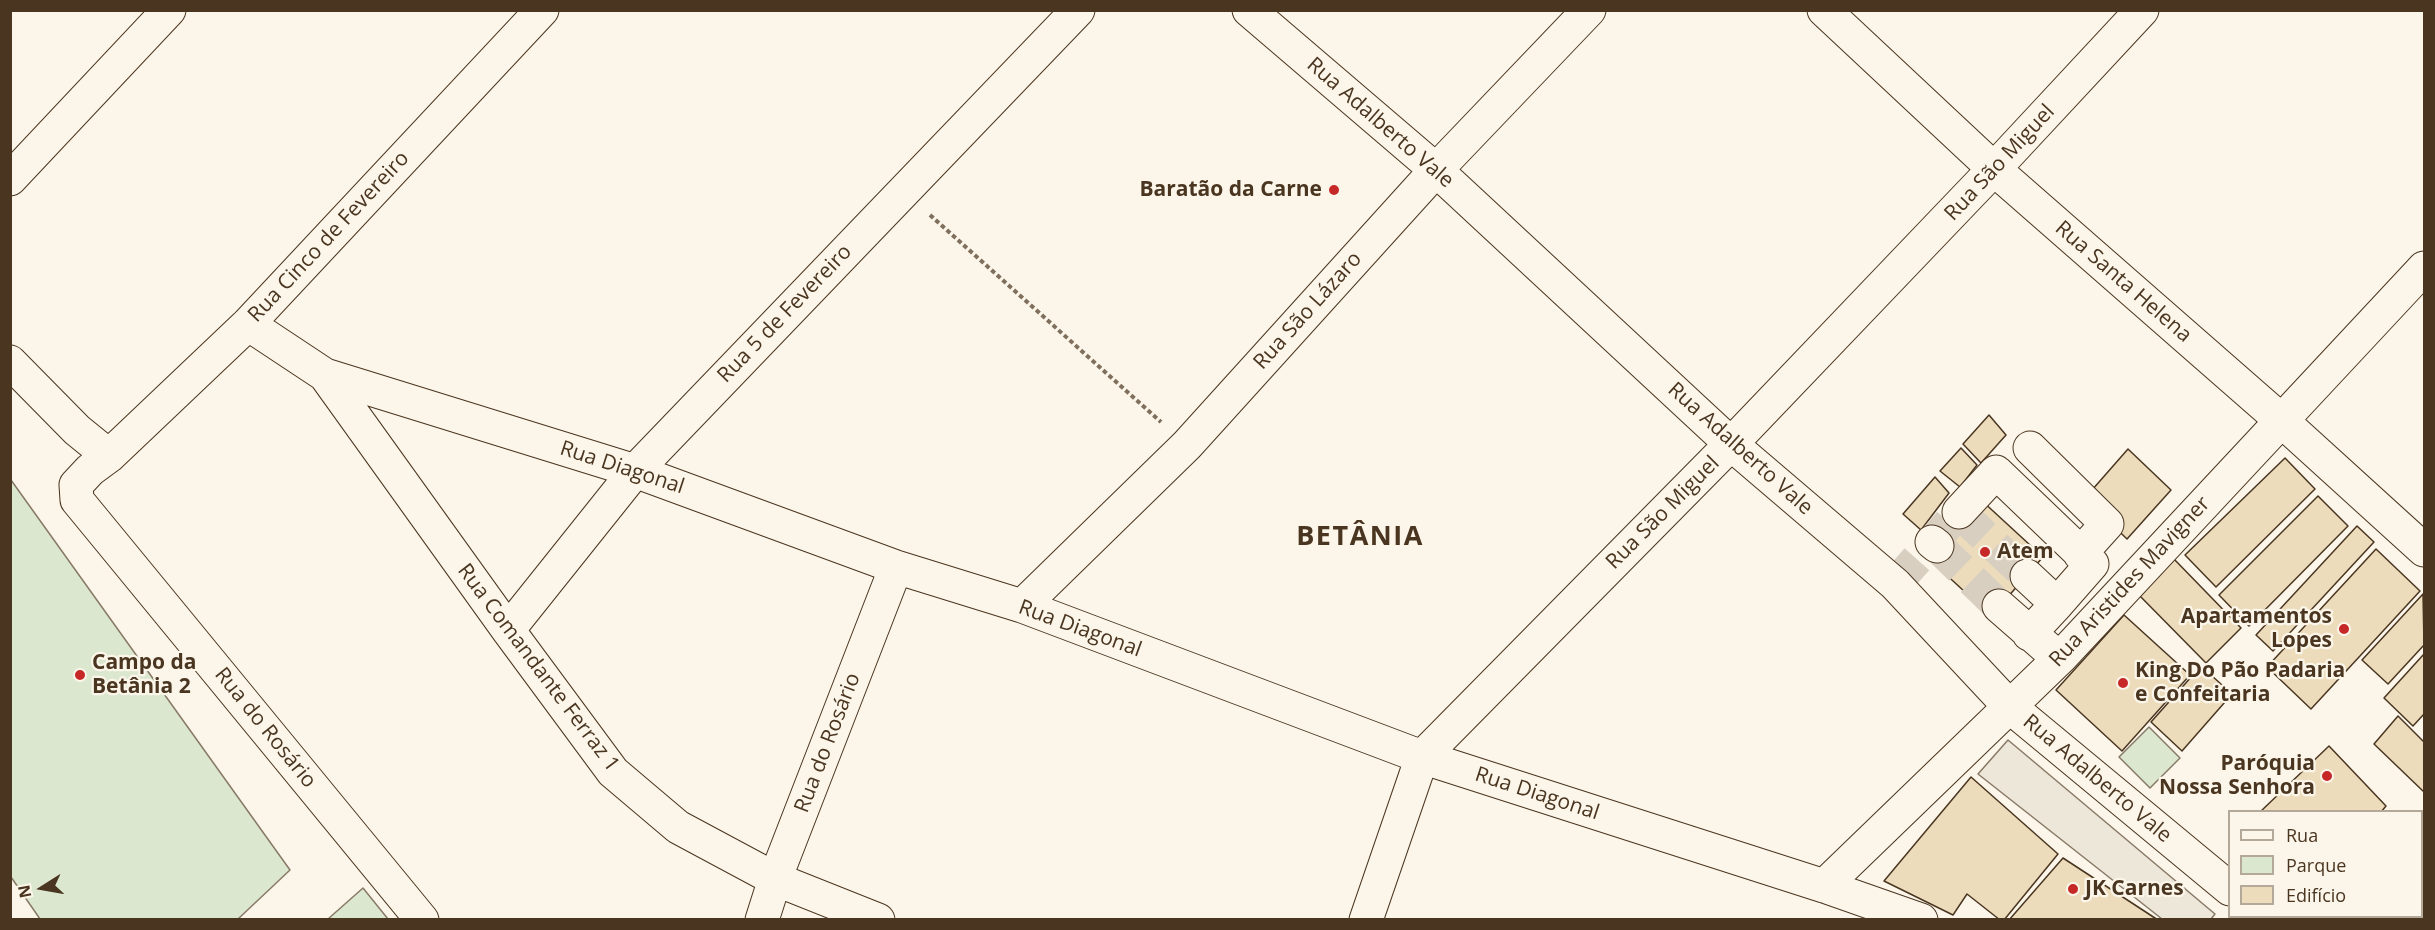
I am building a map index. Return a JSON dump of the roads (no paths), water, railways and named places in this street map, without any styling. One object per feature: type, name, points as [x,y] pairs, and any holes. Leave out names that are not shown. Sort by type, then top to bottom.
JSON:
[{"type":"street","points":[[10,179],[169,10]]},
{"type":"street","name":"Rua Cinco de Fevereiro","points":[[109,456],[248,324],[542,10]]},
{"type":"street","name":"Rua 5 de Fevereiro","points":[[508,630],[635,471],[1078,10]]},
{"type":"street","name":"Rua Adalberto Vale","points":[[1249,10],[1436,170],[1731,444],[1895,584],[2009,706],[2228,888]]},
{"type":"street","name":"Rua São Lázaro","points":[[1022,606],[1186,445],[1436,170],[1589,10]]},
{"type":"street","name":"Rua Santa Helena","points":[[1824,10],[1994,169],[2282,421],[2424,550]]},
{"type":"street","name":"Rua São Miguel","points":[[1366,920],[1422,757],[1731,444],[1994,169],[2142,10]]},
{"type":"street","name":"Rua Aristides Mavigner","points":[[1824,886],[2060,658],[2424,268]]},
{"type":"street","name":"Rua Diagonal","points":[[248,324],[325,375],[635,471],[896,567],[1022,606],[1422,757],[1824,886],[1921,920]]},
{"type":"street","points":[[10,362],[77,430],[109,456]]},
{"type":"street","name":"Rua Comandante Ferraz 1","points":[[325,375],[613,772],[678,827],[775,879],[878,920]]},
{"type":"street","points":[[2030,448],[2107,524],[2080,554]]},
{"type":"street","name":"Rua do Rosário","points":[[109,456],[90,470],[76,485],[77,500],[422,920]]},
{"type":"street","points":[[1959,512],[1996,472],[2091,564],[2029,634]]},
{"type":"street","name":"Rua do Rosário","points":[[762,920],[775,879],[896,567]]},
{"type":"street","points":[[2027,576],[2057,604]]},
{"type":"street","points":[[1999,606],[2029,634],[2060,658]]},
{"type":"tunnel","points":[[1895,584],[1959,512],[2027,576]]},
{"type":"tunnel","points":[[1937,546],[1999,606]]},
{"type":"place","name":"Baratão da Carne","points":[[1334,190]]},
{"type":"place","name":"Atem","points":[[1985,552]]},
{"type":"place","name":"Apartamentos Lopes","points":[[2344,629]]},
{"type":"place","name":"Campo da Betânia 2","points":[[80,675]]},
{"type":"place","name":"King Do Pão Padaria e Confeitaria","points":[[2123,683]]},
{"type":"place","name":"Paróquia Nossa Senhora","points":[[2327,776]]},
{"type":"place","name":"JK Carnes","points":[[2073,889]]},
{"type":"district","name":"BETÂNIA","points":[[1360,537]]}]
